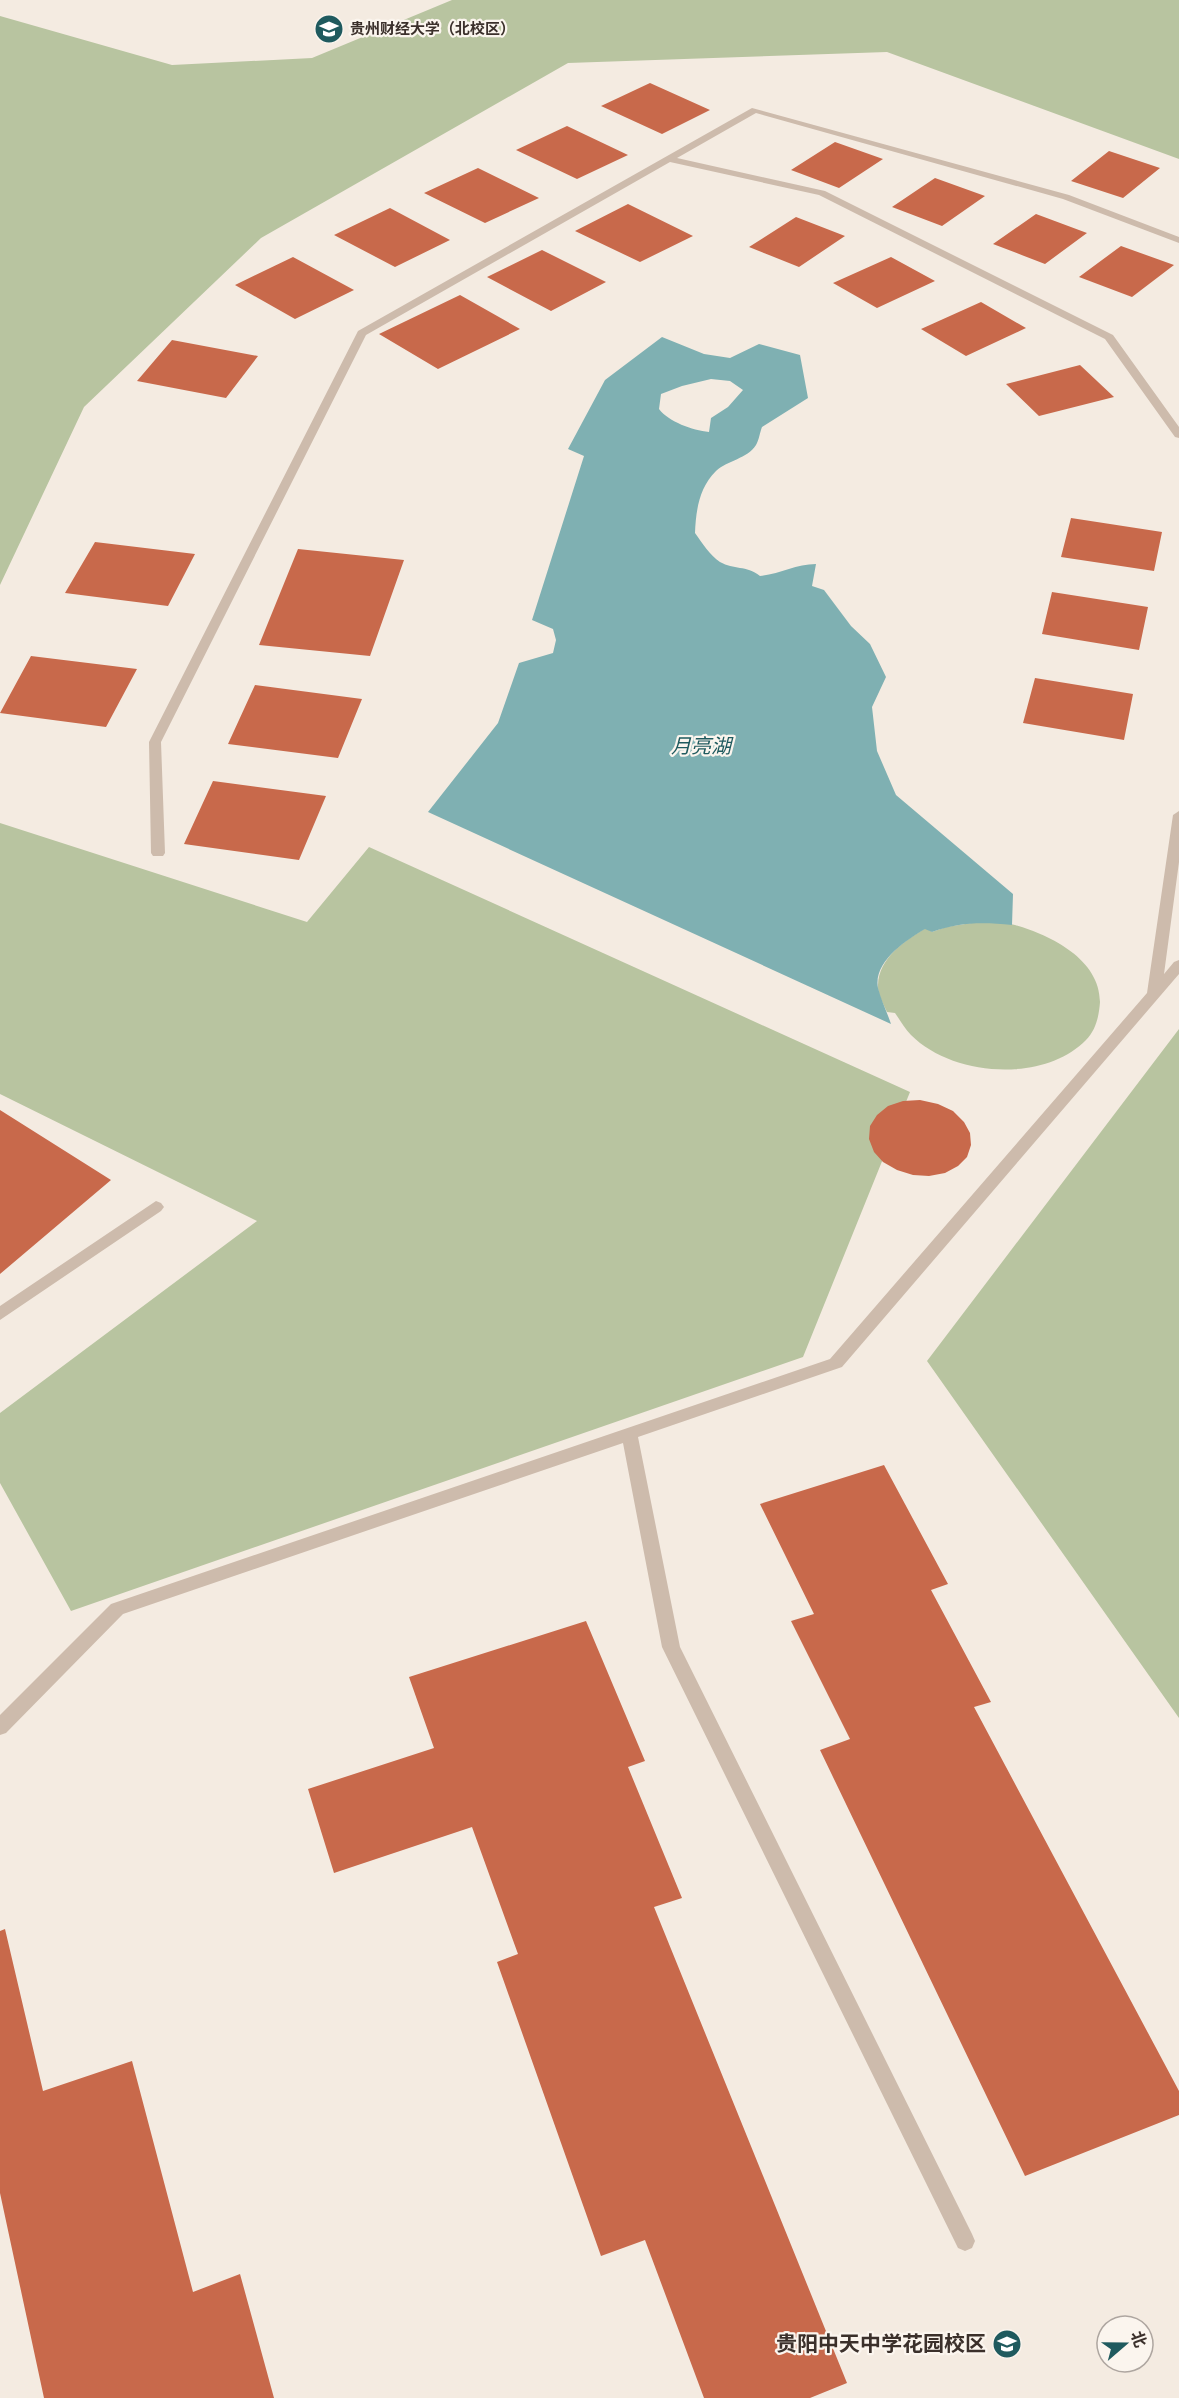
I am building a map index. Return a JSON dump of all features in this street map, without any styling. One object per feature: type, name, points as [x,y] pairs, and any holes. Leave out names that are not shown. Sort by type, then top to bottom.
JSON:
[{"type":"street","points":[[158,853],[155,742],[362,333],[755,110],[1066,197],[1179,240]]},
{"type":"street","points":[[669,159],[822,193],[1110,337],[1179,435]]},
{"type":"street","points":[[1154,994],[1179,815]]},
{"type":"street","points":[[0,1727],[117,1609],[836,1363],[1179,965]]},
{"type":"street","points":[[0,1314],[156,1207]]},
{"type":"street","points":[[629,1433],[671,1647],[964,2241]]},
{"type":"green space","points":[[452,0],[1179,0],[1179,159],[887,52],[568,63],[261,238],[84,407],[0,585],[0,16],[172,65],[312,58]]},
{"type":"green space","points":[[0,823],[307,922],[369,847],[910,1092],[803,1357],[71,1611],[0,1483],[0,1413],[257,1221],[0,1094]]},
{"type":"green space","points":[[978,922],[1010,924],[1029,929],[1057,942],[1082,961],[1092,973],[1098,987],[1100,1002],[1096,1022],[1086,1040],[1068,1054],[1047,1063],[1023,1068],[998,1069],[974,1066],[950,1060],[929,1049],[911,1035],[895,1013],[887,1012],[878,988],[879,975],[894,951],[926,928],[932,932],[946,927]]},
{"type":"green space","points":[[1179,1029],[1179,1718],[927,1361]]},
{"type":"water","name":"月亮湖","points":[[662,337],[704,354],[730,358],[759,344],[800,355],[808,398],[762,427],[752,450],[721,467],[710,478],[702,492],[696,516],[695,533],[720,562],[750,570],[760,576],[816,564],[812,586],[824,590],[851,626],[870,644],[886,677],[872,707],[877,751],[896,795],[1013,894],[1012,925],[971,924],[952,926],[932,932],[925,929],[892,953],[878,978],[879,992],[891,1024],[428,812],[498,723],[519,663],[553,653],[556,640],[553,629],[532,620],[584,456],[568,449],[605,380]],"holes":[[[711,379],[730,381],[743,390],[728,407],[711,418],[709,432],[681,425],[659,409],[661,394]]]},
{"type":"building","points":[[650,83],[710,110],[662,134],[601,106]]},
{"type":"building","points":[[567,126],[628,155],[577,179],[516,150]]},
{"type":"building","points":[[835,142],[883,159],[839,188],[791,170]]},
{"type":"building","points":[[1109,151],[1160,168],[1123,198],[1071,181]]},
{"type":"building","points":[[478,168],[539,198],[485,223],[424,193]]},
{"type":"building","points":[[935,178],[985,196],[942,226],[892,207]]},
{"type":"building","points":[[628,204],[693,236],[640,262],[575,231]]},
{"type":"building","points":[[390,208],[450,240],[395,267],[334,235]]},
{"type":"building","points":[[1036,214],[1087,233],[1045,264],[993,244]]},
{"type":"building","points":[[796,217],[845,236],[799,267],[749,247]]},
{"type":"building","points":[[1121,246],[1174,265],[1132,297],[1079,277]]},
{"type":"building","points":[[542,250],[606,282],[551,311],[487,277]]},
{"type":"building","points":[[293,257],[354,290],[295,319],[235,285]]},
{"type":"building","points":[[891,257],[935,281],[877,308],[833,283]]},
{"type":"building","points":[[460,295],[520,329],[438,369],[379,334]]},
{"type":"building","points":[[981,302],[1026,328],[966,356],[921,329]]},
{"type":"building","points":[[172,340],[258,356],[226,398],[137,381]]},
{"type":"building","points":[[1080,365],[1114,397],[1039,416],[1006,384]]},
{"type":"building","points":[[1071,518],[1162,532],[1154,571],[1061,557]]},
{"type":"building","points":[[95,542],[195,554],[168,606],[65,593]]},
{"type":"building","points":[[298,549],[404,560],[370,656],[259,645]]},
{"type":"building","points":[[1052,592],[1148,607],[1139,650],[1042,634]]},
{"type":"building","points":[[31,656],[137,669],[106,727],[0,713]]},
{"type":"building","points":[[1035,678],[1133,694],[1124,740],[1023,723]]},
{"type":"building","points":[[255,685],[362,699],[338,758],[228,744]]},
{"type":"building","points":[[213,781],[326,796],[299,860],[184,844]]},
{"type":"building","points":[[920,1100],[938,1104],[953,1111],[964,1122],[970,1133],[971,1145],[967,1157],[958,1166],[945,1173],[929,1176],[913,1175],[897,1170],[883,1162],[874,1152],[869,1139],[870,1126],[877,1115],[888,1106],[903,1101]]},
{"type":"building","points":[[0,1110],[111,1180],[0,1274]]},
{"type":"building","points":[[884,1465],[948,1584],[931,1590],[991,1702],[974,1707],[1179,2091],[1179,2115],[1025,2176],[820,1750],[850,1739],[791,1621],[814,1614],[760,1504]]},
{"type":"building","points":[[586,1621],[645,1761],[628,1767],[682,1898],[654,1907],[847,2383],[810,2398],[704,2398],[645,2240],[601,2256],[497,1962],[518,1954],[472,1827],[334,1873],[308,1789],[434,1748],[409,1677]]},
{"type":"building","points":[[5,1929],[43,2091],[132,2061],[193,2292],[240,2274],[274,2398],[44,2398],[0,2193],[0,1931]]},
{"type":"place","name":"贵州财经大学（北校区）","points":[[329,29]]},
{"type":"place","name":"贵阳中天中学花园校区","points":[[1007,2344]]}]
